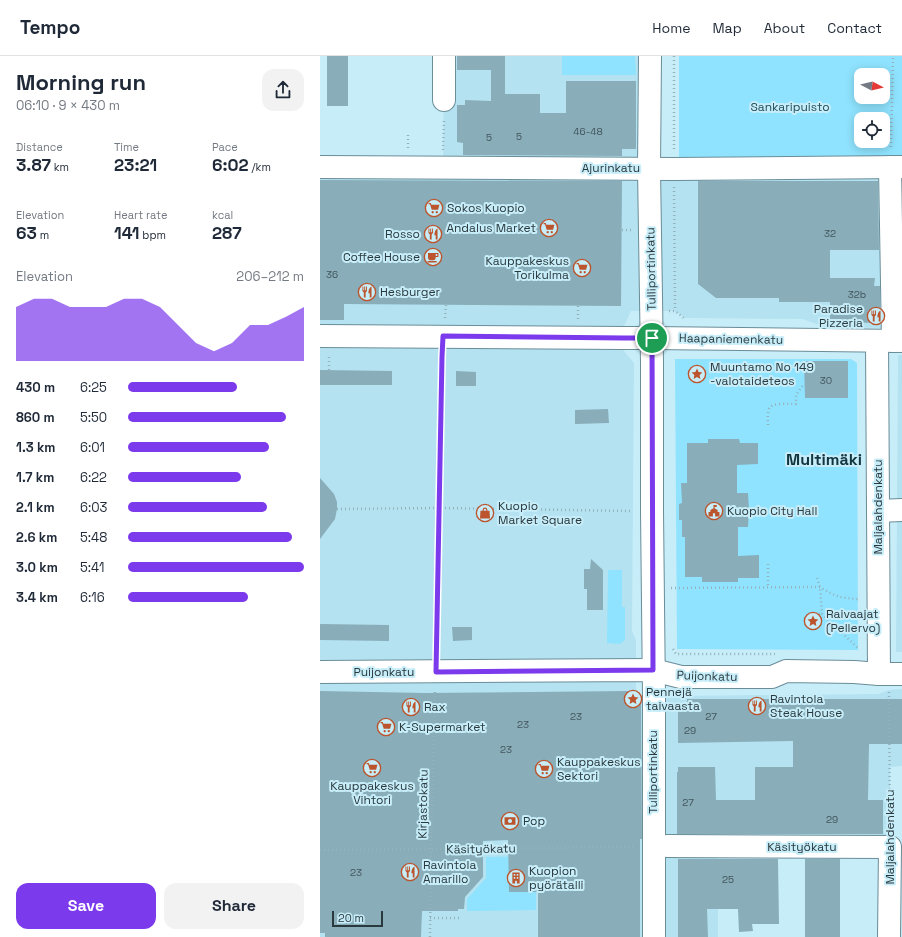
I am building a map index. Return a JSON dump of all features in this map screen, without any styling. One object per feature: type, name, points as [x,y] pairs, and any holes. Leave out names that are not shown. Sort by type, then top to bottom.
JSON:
[{"type":"street","points":[[444,56],[444,100]]},
{"type":"street","name":"Tulliportinkatu","points":[[650,56],[649,169],[652,338],[654,937]]},
{"type":"street","name":"Ajurinkatu","points":[[320,167],[649,169],[894,161]]},
{"type":"street","name":"Maljalahdenkatu","points":[[890,679],[878,511],[891,341],[894,161]]},
{"type":"street","name":"Haapaniemenkatu","points":[[320,336],[891,341]]},
{"type":"street","points":[[878,511],[902,510]]},
{"type":"street","name":"Puijonkatu","points":[[320,672],[653,670],[681,677],[772,677],[781,663],[854,672],[890,679]]},
{"type":"street","name":"Käsityökatu","points":[[667,846],[890,847]]},
{"type":"street","name":"Maljalahdenkatu","points":[[889,937],[890,847]]},
{"type":"path","points":[[892,56],[894,161]]},
{"type":"path","points":[[443,168],[444,100]]},
{"type":"path","points":[[622,230],[631,230]]},
{"type":"path","points":[[578,306],[578,319]]},
{"type":"path","points":[[674,311],[685,318]]},
{"type":"path","name":"Kirjastokatu","points":[[430,937],[443,336]]},
{"type":"path","points":[[329,357],[329,370]]},
{"type":"path","points":[[768,425],[770,406],[774,404],[796,404],[796,395],[803,385]]},
{"type":"path","points":[[337,508],[633,511]]},
{"type":"path","points":[[768,564],[768,588]]},
{"type":"path","points":[[817,578],[820,587],[822,614]]},
{"type":"path","points":[[667,588],[820,587],[834,596],[858,599]]},
{"type":"path","points":[[812,617],[819,613],[822,614],[858,648]]},
{"type":"path","points":[[670,644],[676,654],[781,663]]},
{"type":"path","name":"Maljalahdenkatu","points":[[890,679],[890,847]]},
{"type":"path","name":"Käsityökatu","points":[[320,850],[643,847]]},
{"type":"path","points":[[430,918],[461,918]]},
{"type":"shaded area","points":[[444,56],[650,56],[649,168],[890,167],[888,328],[825,327],[802,319],[685,318],[674,311],[631,311],[624,326],[624,351],[634,363],[632,631],[636,640],[636,689],[641,696],[878,694],[889,690],[902,689],[902,766],[890,767],[890,847],[718,847],[718,937],[320,937],[320,167],[443,167]]},
{"type":"shaded area","points":[[898,355],[902,355],[902,652],[896,652]]},
{"type":"green space","points":[[562,56],[635,56],[636,75],[562,75]]},
{"type":"green space","name":"Sankaripuisto","points":[[679,56],[902,56],[902,158],[679,159]]},
{"type":"green space","points":[[675,359],[851,359],[857,363],[858,650],[677,649]]},
{"type":"green space","points":[[608,570],[622,570],[622,607],[625,607],[625,640],[620,644],[607,643]]},
{"type":"green space","points":[[536,856],[536,910],[467,911],[467,899],[486,878],[486,857]]},
{"type":"building","points":[[327,56],[348,56],[348,106],[327,106]]},
{"type":"building","points":[[457,56],[505,56],[505,94],[540,94],[540,113],[566,113],[566,81],[636,81],[636,149],[622,149],[622,156],[463,155],[463,143],[457,142],[457,105],[465,105],[465,100],[491,101],[491,70],[457,70]]},
{"type":"building","name":"Sokos Kuopio","points":[[320,180],[622,181],[621,306],[344,304],[344,320],[320,320]]},
{"type":"building","points":[[698,181],[878,181],[879,250],[830,250],[830,278],[875,278],[874,286],[880,286],[880,323],[830,322],[830,302],[779,302],[779,298],[716,298],[698,284]]},
{"type":"building","points":[[804,361],[848,361],[848,398],[805,398]]},
{"type":"building","points":[[320,370],[392,371],[392,385],[320,385]]},
{"type":"building","points":[[456,371],[476,372],[476,386],[456,386]]},
{"type":"building","points":[[608,409],[609,423],[575,424],[575,410]]},
{"type":"building","name":"Kuopio City Hall","points":[[708,439],[739,439],[740,443],[758,443],[758,464],[737,465],[737,493],[748,493],[749,510],[748,527],[738,527],[738,556],[759,555],[759,578],[738,578],[738,582],[702,582],[702,577],[685,577],[685,537],[682,537],[682,520],[679,520],[679,504],[682,503],[681,483],[687,483],[687,443],[708,443]]},
{"type":"building","points":[[320,478],[334,494],[337,502],[337,509],[335,519],[320,539]]},
{"type":"building","points":[[591,559],[603,570],[603,610],[587,610],[587,589],[584,589],[584,569],[590,569]]},
{"type":"building","points":[[320,624],[389,625],[389,641],[320,640]]},
{"type":"building","points":[[452,627],[472,627],[472,640],[453,641]]},
{"type":"building","points":[[320,691],[425,693],[628,691],[628,699],[641,699],[642,839],[640,839],[640,937],[538,937],[538,892],[509,892],[508,840],[483,841],[483,877],[465,897],[464,909],[458,909],[458,911],[422,911],[421,937],[325,937],[325,933],[320,933]]},
{"type":"building","points":[[687,699],[902,699],[902,744],[869,744],[868,800],[883,800],[883,834],[677,834],[678,767],[715,767],[716,800],[755,800],[755,767],[793,767],[793,741],[678,743],[678,708],[687,708]]},
{"type":"building","points":[[678,859],[778,859],[779,924],[752,924],[753,931],[739,932],[738,909],[707,909],[708,937],[678,937]]},
{"type":"building","points":[[805,859],[840,859],[840,937],[805,937]]},
{"type":"place","name":"Sokos Kuopio","points":[[434,208]]},
{"type":"place","name":"Andalus Market","points":[[549,228]]},
{"type":"place","name":"Rosso","points":[[433,234]]},
{"type":"place","name":"Coffee House","points":[[433,257]]},
{"type":"place","name":"Kauppakeskus Torikulma","points":[[582,268]]},
{"type":"place","name":"Hesburger","points":[[367,292]]},
{"type":"place","name":"Paradise Pizzeria","points":[[876,316]]},
{"type":"place","name":"Muuntamo No 149 -valotaideteos","points":[[697,374]]},
{"type":"place","name":"Kuopio City Hall","points":[[714,511]]},
{"type":"place","name":"Kuopio Market Square","points":[[485,513]]},
{"type":"place","name":"Raivaajat (Pellervo)","points":[[813,621]]},
{"type":"place","name":"Pennejä taivaasta","points":[[633,699]]},
{"type":"place","name":"Ravintola Steak House","points":[[757,706]]},
{"type":"place","name":"Rax","points":[[411,707]]},
{"type":"place","name":"K-Supermarket","points":[[386,727]]},
{"type":"place","name":"Kauppakeskus Vihtori","points":[[372,768]]},
{"type":"place","name":"Kauppakeskus Sektori","points":[[544,769]]},
{"type":"place","name":"Pop","points":[[510,821]]},
{"type":"place","name":"Ravintola Amarillo","points":[[410,872]]},
{"type":"place","name":"Kuopion pyörätalli","points":[[516,878]]},
{"type":"district","name":"Multimäki","points":[[824,459]]},
{"type":"route","points":[[443,336],[652,338],[653,670],[436,672],[443,336]]}]
